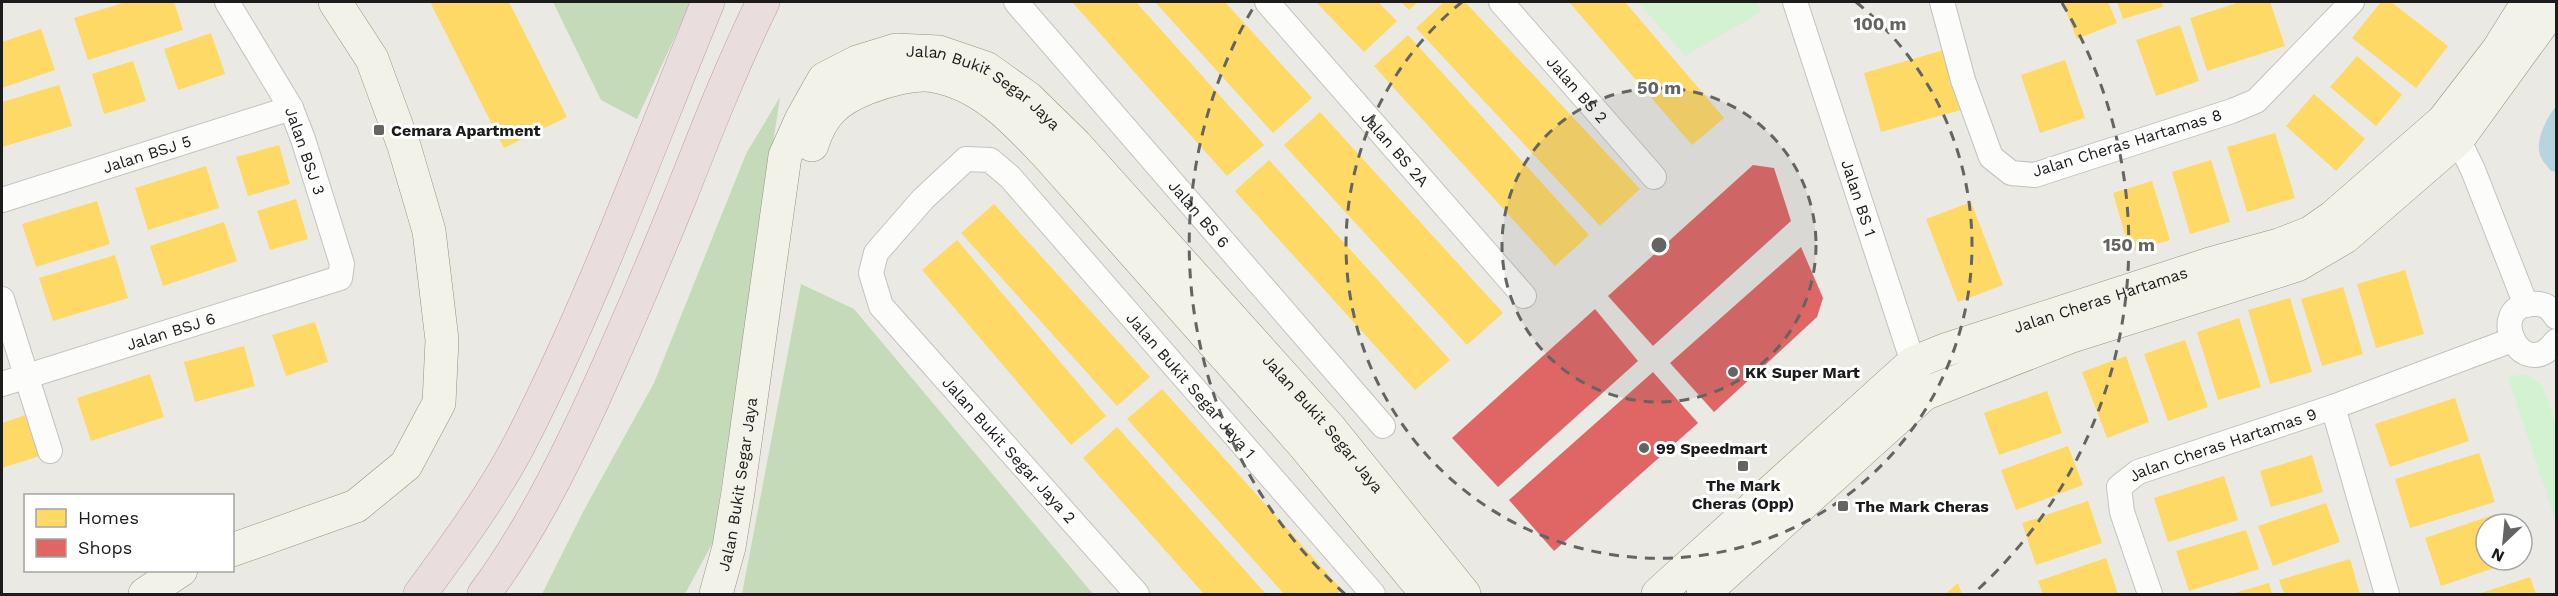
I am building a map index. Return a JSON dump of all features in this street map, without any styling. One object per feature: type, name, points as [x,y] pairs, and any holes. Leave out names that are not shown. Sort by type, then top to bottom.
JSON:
[{"type":"highway","points":[[420,594],[460,540],[521,441],[575,326],[708,2]]},
{"type":"highway","points":[[484,594],[502,570],[568,452],[614,353],[681,196],[733,62],[763,2]]},
{"type":"street","name":"Jalan BSJ 3","points":[[227,2],[291,108],[342,264],[340,278]]},
{"type":"street","points":[[234,549],[356,506],[406,465],[439,403],[442,340],[429,231],[404,146],[372,59],[335,2]]},
{"type":"street","name":"Jalan BS 6","points":[[1016,2],[1383,426]]},
{"type":"street","name":"Jalan BS 2A","points":[[1267,2],[1524,296]]},
{"type":"street","name":"Jalan BS 2","points":[[1502,2],[1654,177]]},
{"type":"street","name":"Jalan BS 1","points":[[1795,2],[1924,394]]},
{"type":"street","name":"Jalan Cheras Hartamas 8","points":[[1942,2],[1963,80],[1991,157],[2011,173],[2035,175],[2232,111],[2256,101],[2352,2]]},
{"type":"street","name":"Jalan Cheras Hartamas","points":[[1658,594],[1913,363],[1955,347],[2210,264],[2279,245],[2310,233],[2451,130],[2528,2]]},
{"type":"street","name":"Jalan Cheras Hartamas","points":[[1703,594],[1924,394],[2072,336],[2297,265],[2345,237],[2451,130],[2556,4]]},
{"type":"street","name":"Jalan Bukit Segar Jaya","points":[[716,594],[729,547],[738,492],[785,156],[801,118],[824,79],[856,62],[896,51],[939,52],[986,68],[1028,98],[1076,145],[1328,426],[1464,594]]},
{"type":"street","name":"Jalan Bukit Segar Jaya","points":[[733,594],[747,548],[760,448],[799,199],[807,159],[818,125],[844,97],[890,80],[934,76],[978,92],[1013,119],[1303,444],[1427,594]]},
{"type":"street","name":"Jalan BSJ 5","points":[[2,200],[291,108]]},
{"type":"street","points":[[2451,130],[2473,170],[2526,305]]},
{"type":"street","name":"Jalan Bukit Segar Jaya 1","points":[[881,306],[871,273],[876,253],[923,199],[966,159],[990,160],[1010,177],[1373,594]]},
{"type":"street","name":"Jalan BSJ 6","points":[[2,384],[340,278]]},
{"type":"street","points":[[2,299],[50,451]]},
{"type":"street","points":[[2556,317],[2549,307],[2526,305],[2518,309],[2510,323],[2512,340],[2522,351],[2537,354],[2551,348],[2556,341]]},
{"type":"street","name":"Jalan Bukit Segar Jaya 2","points":[[881,306],[1137,594]]},
{"type":"street","name":"Jalan Cheras Hartamas 9","points":[[2150,594],[2122,512],[2119,487],[2138,472],[2333,407],[2512,340]]},
{"type":"street","name":"Jalan Cheras Hartamas 9","points":[[2333,407],[2387,594]]},
{"type":"street","points":[[145,594],[178,572]]},
{"type":"green space","points":[[553,2],[691,2],[637,119],[601,100]]},
{"type":"green space","points":[[1638,2],[1757,2],[1761,12],[1685,56]]},
{"type":"green space","points":[[780,97],[713,542],[685,594],[542,594],[583,512],[654,383],[746,154]]},
{"type":"green space","points":[[801,284],[854,309],[1093,594],[742,594]]},
{"type":"green space","points":[[2525,374],[2542,385],[2556,425],[2556,523],[2508,377]]},
{"type":"water","points":[[2556,106],[2556,172],[2551,171],[2540,155],[2539,142],[2549,116]]},
{"type":"building: Homes","points":[[126,2],[174,2],[183,30],[88,60],[74,18]]},
{"type":"building: Homes","points":[[430,2],[509,2],[567,117],[504,148]]},
{"type":"building: Homes","points":[[1072,2],[1136,2],[1264,145],[1227,176]]},
{"type":"building: Homes","points":[[1155,2],[1225,2],[1312,98],[1273,133]]},
{"type":"building: Homes","points":[[1316,2],[1378,2],[1397,21],[1364,52]]},
{"type":"building: Homes","points":[[1401,2],[1418,2],[1409,10]]},
{"type":"building: Homes","points":[[1444,2],[1465,2],[1640,189],[1600,226],[1416,28]]},
{"type":"building: Homes","points":[[1569,2],[1625,2],[1724,118],[1692,145]]},
{"type":"building: Homes","points":[[2062,2],[2108,2],[2117,23],[2077,39]]},
{"type":"building: Homes","points":[[2117,2],[2161,2],[2163,7],[2123,19]]},
{"type":"building: Homes","points":[[2240,2],[2270,2],[2285,46],[2207,71],[2190,18]]},
{"type":"building: Homes","points":[[2381,2],[2391,2],[2448,46],[2416,88],[2352,38]]},
{"type":"building: Homes","points":[[2180,25],[2199,81],[2156,96],[2136,40]]},
{"type":"building: Homes","points":[[41,29],[55,70],[2,88],[2,42]]},
{"type":"building: Homes","points":[[211,33],[225,74],[178,90],[164,49]]},
{"type":"building: Homes","points":[[1408,35],[1589,235],[1555,266],[1374,66]]},
{"type":"building: Homes","points":[[1944,50],[1961,110],[1881,132],[1864,73]]},
{"type":"building: Homes","points":[[2357,56],[2402,95],[2376,126],[2330,87]]},
{"type":"building: Homes","points":[[2065,60],[2085,118],[2040,133],[2021,75]]},
{"type":"building: Homes","points":[[133,61],[146,101],[104,114],[92,74]]},
{"type":"building: Homes","points":[[59,85],[72,126],[2,147],[2,102]]},
{"type":"building: Homes","points":[[2314,94],[2365,139],[2336,171],[2286,126]]},
{"type":"building: Homes","points":[[1320,112],[1503,313],[1467,345],[1284,145]]},
{"type":"building: Homes","points":[[2275,133],[2295,198],[2247,212],[2227,147]]},
{"type":"building: Homes","points":[[279,145],[290,184],[248,196],[236,157]]},
{"type":"building: Homes","points":[[1269,160],[1450,360],[1415,390],[1235,191]]},
{"type":"building: Homes","points":[[2211,160],[2230,222],[2190,234],[2172,172]]},
{"type":"building: Homes","points":[[206,166],[219,208],[148,230],[135,188]]},
{"type":"building: Homes","points":[[2152,181],[2170,240],[2130,252],[2113,193]]},
{"type":"building: Homes","points":[[296,199],[308,239],[270,250],[257,211]]},
{"type":"building: Homes","points":[[97,201],[110,244],[36,267],[22,224]]},
{"type":"building: Homes","points":[[1971,202],[2003,285],[1958,302],[1926,219]]},
{"type":"building: Homes","points":[[994,204],[1150,377],[1117,406],[961,233]]},
{"type":"building: Homes","points":[[224,222],[237,261],[163,286],[150,246]]},
{"type":"building: Homes","points":[[957,240],[1106,416],[1071,445],[922,270]]},
{"type":"building: Homes","points":[[115,255],[128,298],[53,321],[39,278]]},
{"type":"building: Homes","points":[[2405,270],[2424,334],[2376,348],[2357,284]]},
{"type":"building: Homes","points":[[2343,287],[2363,354],[2322,366],[2301,299]]},
{"type":"building: Homes","points":[[2290,298],[2312,372],[2270,384],[2248,310]]},
{"type":"building: Homes","points":[[2239,318],[2261,387],[2218,400],[2197,332]]},
{"type":"building: Homes","points":[[315,322],[328,362],[286,376],[272,335]]},
{"type":"building: Homes","points":[[2185,340],[2208,407],[2168,421],[2144,354]]},
{"type":"building: Homes","points":[[244,346],[255,386],[195,402],[184,362]]},
{"type":"building: Homes","points":[[2126,356],[2149,422],[2107,438],[2082,372]]},
{"type":"building: Homes","points":[[150,374],[164,417],[91,441],[77,398]]},
{"type":"building: Homes","points":[[1162,389],[1342,590],[1336,594],[1284,594],[1127,419]]},
{"type":"building: Homes","points":[[2047,391],[2062,433],[1999,455],[1984,413]]},
{"type":"building: Homes","points":[[2455,398],[2469,441],[2390,467],[2375,424]]},
{"type":"building: Homes","points":[[26,415],[40,456],[2,468],[2,423]]},
{"type":"building: Homes","points":[[1117,427],[1266,594],[1204,594],[1083,458]]},
{"type":"building: Homes","points":[[2068,446],[2083,485],[2016,510],[2001,470]]},
{"type":"building: Homes","points":[[2479,453],[2495,502],[2410,528],[2395,479]]},
{"type":"building: Homes","points":[[2312,455],[2323,492],[2271,507],[2260,471]]},
{"type":"building: Homes","points":[[2224,476],[2238,520],[2168,542],[2154,498]]},
{"type":"building: Homes","points":[[2088,501],[2102,543],[2036,565],[2022,523]]},
{"type":"building: Homes","points":[[2326,503],[2340,542],[2273,566],[2258,526]]},
{"type":"building: Homes","points":[[2474,521],[2474,572],[2482,572],[2441,586],[2425,538]]},
{"type":"building: Homes","points":[[2246,530],[2259,569],[2189,591],[2176,551]]},
{"type":"building: Homes","points":[[2106,558],[2118,594],[2043,594],[2038,581]]},
{"type":"building: Homes","points":[[2350,559],[2360,594],[2284,594],[2279,580]]},
{"type":"building: Homes","points":[[2530,577],[2536,594],[2478,594]]},
{"type":"building: Homes","points":[[1958,583],[1962,594],[1945,594]]},
{"type":"building: Homes","points":[[2269,583],[2272,594],[2231,594]]},
{"type":"building: Shops","points":[[1753,165],[1774,168],[1791,221],[1653,346],[1608,296]]},
{"type":"building: Shops","points":[[1801,247],[1823,298],[1817,317],[1714,412],[1670,363]]},
{"type":"building: Shops","points":[[1595,309],[1638,361],[1498,487],[1452,438]]},
{"type":"building: Shops","points":[[1653,372],[1698,423],[1554,551],[1509,500]]},
{"type":"place","name":"Cemara Apartment","points":[[379,130]]},
{"type":"place","name":"KK Super Mart","points":[[1733,372]]},
{"type":"place","name":"99 Speedmart","points":[[1644,448]]},
{"type":"place","name":"The Mark Cheras (Opp)","points":[[1743,466]]},
{"type":"place","name":"The Mark Cheras","points":[[1843,506]]}]
